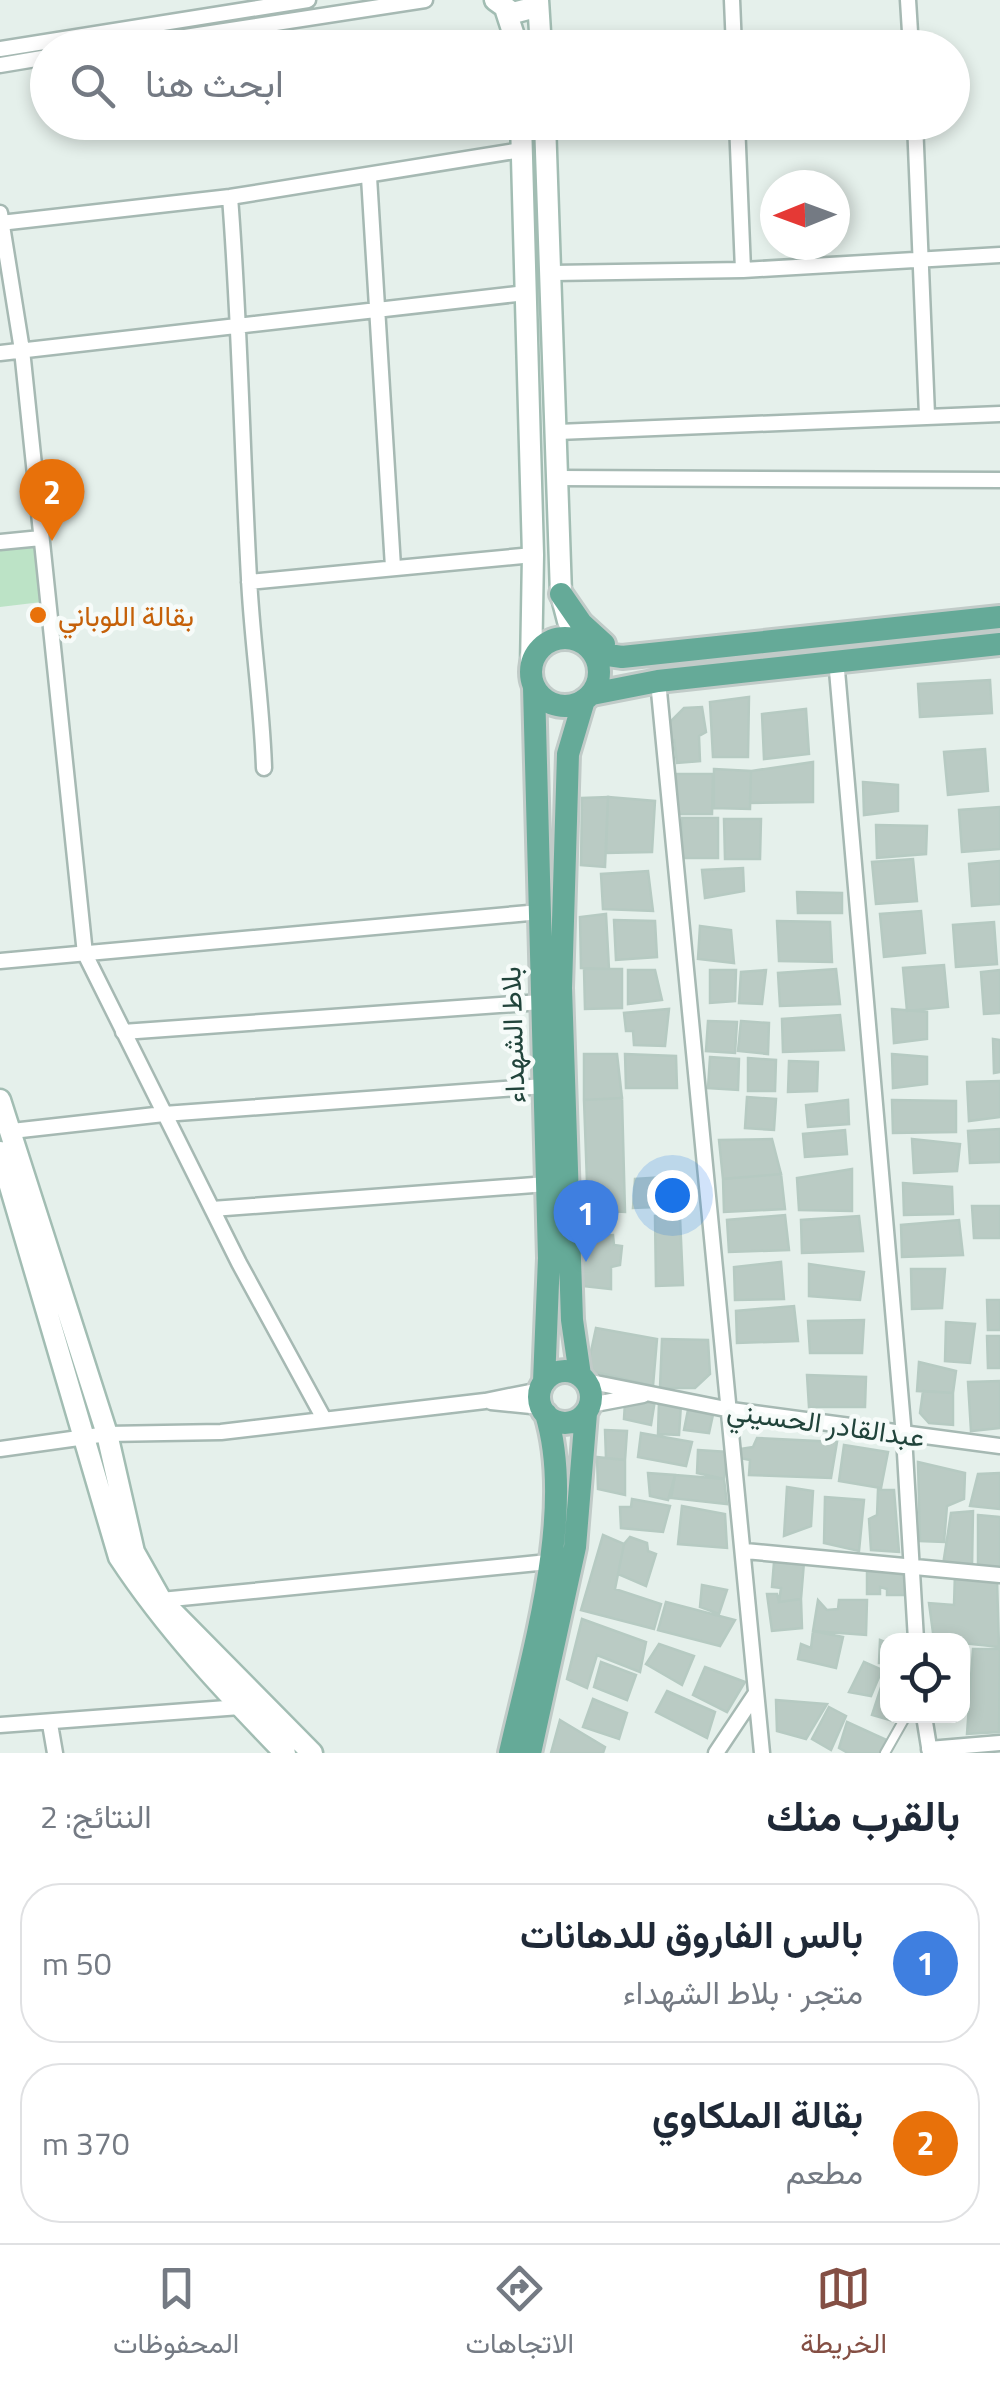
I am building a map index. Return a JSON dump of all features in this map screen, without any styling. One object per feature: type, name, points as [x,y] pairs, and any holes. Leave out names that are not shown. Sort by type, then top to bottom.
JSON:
[{"type":"main road","points":[[496,4],[520,12],[537,0]]},
{"type":"main road","points":[[537,0],[539,30]]},
{"type":"main road","points":[[496,4],[509,30]]},
{"type":"main road","name":"بلاط الشهداء","points":[[510,1753],[548,1562],[558,1472],[543,1398],[547,1184],[522,140]]},
{"type":"main road","points":[[546,140],[554,273],[561,594],[568,621],[599,669],[588,697]]},
{"type":"main road","points":[[561,594],[593,636],[622,657]]},
{"type":"main road","points":[[1000,617],[622,657],[564,638],[546,644],[533,678],[556,705],[658,681],[1000,644]]},
{"type":"main road","points":[[622,657],[619,675],[624,686]]},
{"type":"main road","name":"بلاط الشهداء","points":[[588,697],[571,734],[561,1029],[572,1320],[588,1409]]},
{"type":"main road","points":[[538,728],[551,726],[571,734]]},
{"type":"main road","points":[[0,1100],[108,1434],[134,1552],[161,1600],[312,1753]]},
{"type":"main road","points":[[0,1152],[119,1557],[152,1607],[285,1753]]},
{"type":"main road","points":[[583,1378],[556,1372],[543,1398],[571,1422],[588,1409]]},
{"type":"main road","points":[[530,1753],[575,1547],[588,1409]]},
{"type":"street","points":[[185,0],[187,18]]},
{"type":"street","points":[[115,30],[308,0]]},
{"type":"street","points":[[229,30],[424,0]]},
{"type":"street","points":[[732,0],[733,30]]},
{"type":"street","points":[[908,0],[910,30]]},
{"type":"street","points":[[0,49],[30,44]]},
{"type":"street","points":[[0,65],[30,61]]},
{"type":"street","points":[[738,140],[743,270]]},
{"type":"street","points":[[916,140],[926,415]]},
{"type":"street","points":[[322,1417],[212,1209],[85,954],[22,350],[1,219],[230,196],[522,150]]},
{"type":"street","points":[[368,177],[393,567]]},
{"type":"street","points":[[230,196],[240,326],[249,582],[264,768]]},
{"type":"street","points":[[554,273],[743,270],[1000,255]]},
{"type":"street","points":[[0,353],[526,294]]},
{"type":"street","points":[[558,432],[1000,414]]},
{"type":"street","points":[[558,478],[1000,480]]},
{"type":"street","points":[[0,542],[41,538]]},
{"type":"street","points":[[249,582],[533,555]]},
{"type":"street","points":[[836,659],[904,1436],[915,1633]]},
{"type":"street","points":[[658,681],[746,1551],[762,1753]]},
{"type":"street","points":[[0,961],[540,912]]},
{"type":"street","points":[[123,1032],[541,1002]]},
{"type":"street","points":[[12,1130],[164,1114],[544,1086]]},
{"type":"street","points":[[212,1209],[547,1184]]},
{"type":"street","name":"عبدالقادر الحسيني","points":[[583,1378],[731,1410],[1000,1446]]},
{"type":"street","name":"عبدالقادر الحسيني","points":[[588,1409],[653,1394]]},
{"type":"street","points":[[0,1449],[108,1434],[221,1432],[322,1417],[543,1398]]},
{"type":"street","points":[[746,1551],[1000,1574]]},
{"type":"street","points":[[161,1600],[548,1562]]},
{"type":"street","points":[[716,1753],[756,1692]]},
{"type":"street","points":[[0,1725],[240,1706]]},
{"type":"street","points":[[925,1723],[929,1751],[1000,1743]]},
{"type":"street","points":[[50,1724],[56,1753]]},
{"type":"lane","points":[[885,1753],[902,1723]]},
{"type":"green space","points":[[41,538],[50,601],[0,607],[0,542]]},
{"type":"building","points":[[990,680],[992,713],[920,717],[918,684]]},
{"type":"building","points":[[749,697],[748,757],[713,757],[710,702]]},
{"type":"building","points":[[702,707],[706,732],[699,736],[700,761],[677,763],[674,740],[669,740],[670,722],[684,708]]},
{"type":"building","points":[[806,709],[809,754],[764,759],[762,714]]},
{"type":"building","points":[[985,749],[988,791],[948,795],[944,752]]},
{"type":"building","points":[[813,762],[813,802],[750,803],[751,771]]},
{"type":"building","points":[[714,769],[751,771],[750,809],[714,808]]},
{"type":"building","points":[[676,774],[713,774],[712,814],[677,814]]},
{"type":"building","points":[[863,782],[898,785],[898,811],[864,815]]},
{"type":"building","points":[[608,797],[605,867],[581,865],[582,798]]},
{"type":"building","points":[[608,797],[655,801],[652,852],[606,853]]},
{"type":"building","points":[[1000,807],[1000,849],[962,852],[959,810]]},
{"type":"building","points":[[682,818],[718,818],[718,858],[682,858]]},
{"type":"building","points":[[724,819],[761,819],[760,859],[725,859]]},
{"type":"building","points":[[876,825],[927,826],[926,854],[877,858]]},
{"type":"building","points":[[913,859],[917,901],[876,904],[872,862]]},
{"type":"building","points":[[1000,861],[1000,904],[972,906],[969,864]]},
{"type":"building","points":[[743,868],[744,891],[705,898],[702,870]]},
{"type":"building","points":[[648,871],[653,911],[603,909],[601,874]]},
{"type":"building","points":[[797,892],[842,893],[842,913],[798,913]]},
{"type":"building","points":[[921,911],[925,953],[884,957],[880,914]]},
{"type":"building","points":[[606,914],[609,969],[581,968],[580,917]]},
{"type":"building","points":[[614,920],[655,921],[657,957],[616,960]]},
{"type":"building","points":[[777,921],[830,922],[832,962],[779,961]]},
{"type":"building","points":[[994,922],[997,964],[956,967],[953,925]]},
{"type":"building","points":[[700,926],[731,930],[734,963],[698,959]]},
{"type":"building","points":[[944,965],[948,1007],[907,1011],[903,968]]},
{"type":"building","points":[[584,969],[622,969],[622,1008],[585,1009]]},
{"type":"building","points":[[836,969],[840,1004],[780,1006],[778,973]]},
{"type":"building","points":[[628,970],[655,970],[662,1000],[628,1004]]},
{"type":"building","points":[[710,970],[736,970],[735,1001],[710,1003]]},
{"type":"building","points":[[766,970],[762,1004],[739,1003],[741,972]]},
{"type":"building","points":[[1000,970],[1000,1013],[984,1014],[981,972]]},
{"type":"building","points":[[669,1009],[665,1046],[634,1045],[633,1031],[626,1031],[624,1013]]},
{"type":"building","points":[[892,1009],[927,1012],[927,1039],[894,1043]]},
{"type":"building","points":[[840,1015],[844,1050],[783,1052],[782,1019]]},
{"type":"building","points":[[708,1021],[737,1022],[735,1053],[706,1051]]},
{"type":"building","points":[[741,1021],[769,1023],[768,1054],[738,1051]]},
{"type":"building","points":[[993,1039],[1000,1040],[1000,1072],[994,1073]]},
{"type":"building","points":[[584,1054],[617,1054],[622,1098],[584,1100]]},
{"type":"building","points":[[625,1054],[676,1056],[677,1088],[626,1088]]},
{"type":"building","points":[[892,1054],[927,1057],[927,1084],[893,1088]]},
{"type":"building","points":[[710,1057],[739,1059],[738,1090],[708,1088]]},
{"type":"building","points":[[748,1058],[776,1060],[775,1091],[748,1091]]},
{"type":"building","points":[[789,1061],[818,1062],[817,1091],[788,1092]]},
{"type":"building","points":[[1000,1081],[1000,1117],[969,1121],[967,1082]]},
{"type":"building","points":[[747,1097],[776,1099],[774,1130],[745,1128]]},
{"type":"building","points":[[622,1098],[625,1212],[588,1210],[584,1100]]},
{"type":"building","points":[[848,1100],[849,1124],[808,1127],[806,1105]]},
{"type":"building","points":[[892,1100],[956,1101],[956,1132],[893,1133]]},
{"type":"building","points":[[1000,1129],[1000,1162],[970,1163],[968,1131]]},
{"type":"building","points":[[845,1130],[847,1154],[805,1157],[803,1134]]},
{"type":"building","points":[[772,1139],[781,1174],[723,1179],[719,1140]]},
{"type":"building","points":[[912,1139],[960,1144],[957,1171],[914,1173]]},
{"type":"building","points":[[852,1169],[852,1211],[799,1210],[797,1178]]},
{"type":"building","points":[[781,1174],[785,1209],[724,1212],[723,1179]]},
{"type":"building","points":[[680,1176],[680,1206],[633,1208],[635,1179]]},
{"type":"building","points":[[903,1183],[952,1187],[953,1214],[904,1215]]},
{"type":"building","points":[[972,1206],[1000,1206],[1000,1238],[974,1238]]},
{"type":"building","points":[[785,1215],[789,1250],[729,1252],[727,1220]]},
{"type":"building","points":[[655,1216],[680,1217],[683,1285],[656,1286]]},
{"type":"building","points":[[859,1216],[863,1251],[802,1253],[801,1220]]},
{"type":"building","points":[[959,1220],[963,1255],[902,1257],[901,1225]]},
{"type":"building","points":[[613,1235],[614,1245],[622,1246],[620,1265],[611,1267],[611,1289],[582,1286],[584,1237]]},
{"type":"building","points":[[781,1262],[784,1299],[735,1300],[734,1267]]},
{"type":"building","points":[[809,1264],[864,1272],[860,1300],[809,1296]]},
{"type":"building","points":[[911,1269],[945,1269],[942,1308],[912,1309]]},
{"type":"building","points":[[987,1300],[1000,1300],[1000,1330],[988,1330]]},
{"type":"building","points":[[794,1306],[798,1341],[737,1343],[736,1311]]},
{"type":"building","points":[[864,1320],[862,1353],[810,1353],[808,1321]]},
{"type":"building","points":[[946,1322],[975,1324],[970,1363],[945,1361]]},
{"type":"building","points":[[596,1328],[657,1339],[653,1386],[587,1370]]},
{"type":"building","points":[[987,1336],[1000,1336],[1000,1368],[988,1368]]},
{"type":"building","points":[[662,1339],[708,1340],[710,1374],[695,1388],[660,1388]]},
{"type":"building","points":[[919,1362],[956,1371],[953,1393],[917,1391]]},
{"type":"building","points":[[807,1375],[866,1377],[865,1407],[809,1407]]},
{"type":"building","points":[[1000,1381],[1000,1428],[971,1431],[968,1382]]},
{"type":"building","points":[[923,1391],[953,1393],[953,1425],[929,1423],[920,1413]]},
{"type":"building","points":[[655,1400],[651,1425],[624,1419],[625,1402]]},
{"type":"building","points":[[659,1401],[681,1404],[679,1435],[658,1434]]},
{"type":"building","points":[[689,1405],[714,1410],[709,1433],[684,1430]]},
{"type":"building","points":[[605,1430],[627,1431],[625,1460],[606,1458]]},
{"type":"building","points":[[641,1433],[692,1442],[686,1466],[638,1457]]},
{"type":"building","points":[[757,1438],[837,1442],[831,1478],[749,1475],[750,1460],[740,1458],[740,1449],[753,1447]]},
{"type":"building","points":[[844,1445],[888,1452],[881,1488],[839,1481]]},
{"type":"building","points":[[698,1450],[728,1452],[724,1479],[697,1473]]},
{"type":"building","points":[[597,1457],[625,1460],[625,1495],[598,1489]]},
{"type":"building","points":[[918,1462],[965,1473],[964,1499],[947,1506],[944,1542],[920,1541]]},
{"type":"building","points":[[648,1473],[675,1475],[668,1500],[650,1496]]},
{"type":"building","points":[[1000,1473],[1000,1509],[970,1506],[978,1474]]},
{"type":"building","points":[[675,1475],[724,1479],[727,1504],[671,1498]]},
{"type":"building","points":[[787,1487],[813,1491],[811,1526],[784,1536]]},
{"type":"building","points":[[878,1490],[894,1490],[899,1552],[871,1550],[869,1519],[877,1515]]},
{"type":"building","points":[[825,1497],[864,1500],[859,1551],[824,1543]]},
{"type":"building","points":[[632,1499],[670,1506],[663,1532],[621,1528],[620,1507],[631,1507]]},
{"type":"building","points":[[682,1506],[725,1514],[727,1548],[678,1544]]},
{"type":"building","points":[[973,1511],[972,1568],[943,1565],[951,1513]]},
{"type":"building","points":[[978,1515],[1000,1517],[1000,1569],[978,1567]]},
{"type":"building","points":[[603,1535],[624,1544],[615,1589],[661,1604],[654,1629],[581,1610]]},
{"type":"building","points":[[630,1537],[647,1543],[648,1551],[656,1554],[646,1586],[618,1574],[624,1544]]},
{"type":"building","points":[[774,1562],[804,1562],[801,1599],[779,1602],[781,1588],[772,1587]]},
{"type":"building","points":[[867,1567],[903,1570],[908,1595],[887,1595],[887,1589],[880,1587],[880,1594],[867,1594]]},
{"type":"building","points":[[955,1573],[997,1579],[999,1647],[970,1644],[970,1633],[933,1633],[929,1603],[954,1605]]},
{"type":"building","points":[[702,1585],[727,1590],[719,1614],[700,1607]]},
{"type":"building","points":[[767,1594],[777,1594],[779,1602],[801,1599],[802,1628],[772,1631]]},
{"type":"building","points":[[818,1600],[827,1610],[838,1609],[839,1600],[867,1600],[866,1635],[813,1631]]},
{"type":"building","points":[[666,1602],[735,1620],[720,1646],[658,1630]]},
{"type":"building","points":[[582,1619],[646,1642],[640,1672],[597,1655],[587,1688],[567,1679]]},
{"type":"building","points":[[813,1631],[843,1637],[836,1668],[798,1659],[801,1644],[811,1648]]},
{"type":"building","points":[[659,1644],[694,1656],[682,1685],[646,1664]]},
{"type":"building","points":[[973,1649],[1000,1649],[999,1732],[967,1734]]},
{"type":"building","points":[[601,1662],[636,1675],[627,1700],[594,1687]]},
{"type":"building","points":[[864,1662],[880,1669],[871,1696],[849,1692]]},
{"type":"building","points":[[705,1667],[745,1682],[727,1712],[693,1695]]},
{"type":"building","points":[[880,1690],[880,1717],[872,1715]]},
{"type":"building","points":[[667,1691],[715,1712],[707,1738],[656,1712]]},
{"type":"building","points":[[593,1699],[627,1713],[619,1739],[583,1727]]},
{"type":"building","points":[[776,1700],[827,1704],[806,1739],[777,1731]]},
{"type":"building","points":[[829,1707],[846,1716],[831,1750],[812,1739]]},
{"type":"building","points":[[560,1720],[605,1747],[603,1753],[551,1753]]},
{"type":"building","points":[[847,1722],[889,1741],[883,1753],[848,1753],[839,1748]]},
{"type":"place","name":"بقالة الملكاوي","points":[[52,541]]},
{"type":"place","name":"بقالة اللوباني","points":[[38,615]]},
{"type":"place","name":"بالس الفاروق للدهانات","points":[[586,1262]]}]
